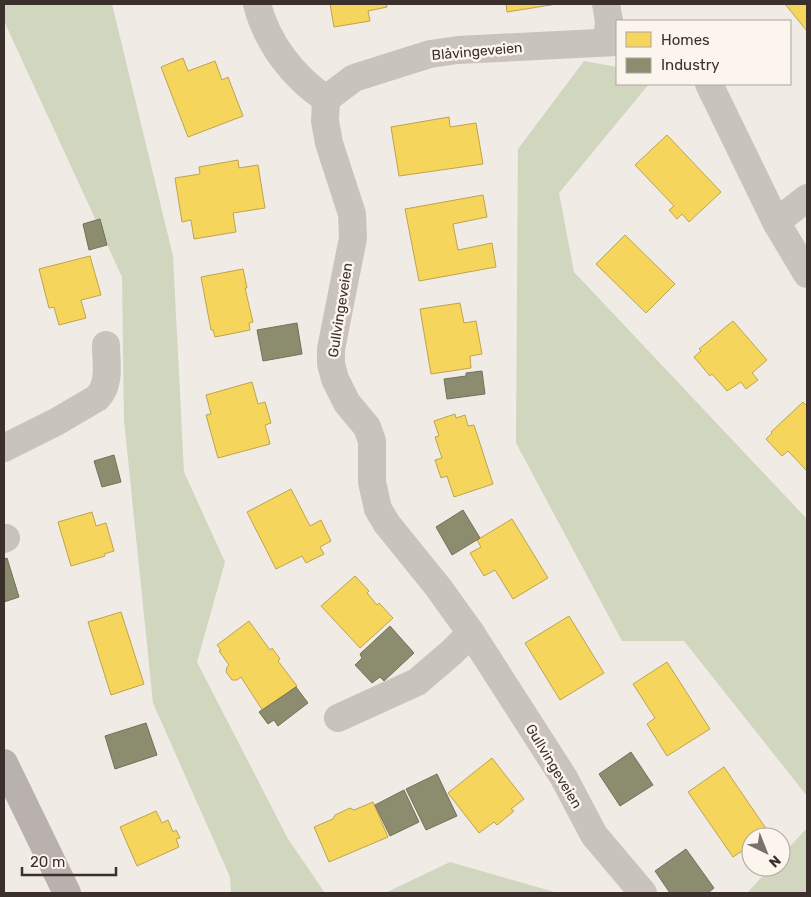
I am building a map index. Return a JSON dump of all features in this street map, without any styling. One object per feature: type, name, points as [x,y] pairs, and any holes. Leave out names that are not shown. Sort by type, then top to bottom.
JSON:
[{"type":"main road","points":[[4,764],[67,893]]},
{"type":"street","points":[[257,4],[260,16],[284,61],[310,88],[326,99]]},
{"type":"street","name":"Blåvingeveien","points":[[326,99],[354,78],[430,54],[458,50],[612,42],[606,4]]},
{"type":"street","points":[[709,85],[776,222],[807,274]]},
{"type":"street","name":"Gullvingeveien","points":[[326,99],[325,121],[330,144],[352,214],[352,238],[331,349],[331,364],[335,379],[347,403],[367,427],[372,441],[372,482],[378,509],[387,524],[438,587],[471,633],[564,778],[594,835],[643,893]]},
{"type":"street","points":[[776,222],[807,198]]},
{"type":"street","points":[[4,448],[56,422],[97,398],[103,392],[107,384],[106,345]]},
{"type":"street","points":[[338,718],[417,682],[471,633]]},
{"type":"green space","points":[[4,4],[112,4],[173,256],[184,472],[225,562],[197,662],[288,839],[325,893],[231,893],[230,877],[153,703],[124,420],[122,277],[4,21]]},
{"type":"green space","points":[[584,61],[616,67],[616,85],[648,85],[559,193],[574,272],[807,519],[807,796],[684,641],[622,641],[516,443],[518,149]]},
{"type":"green space","points":[[807,828],[807,893],[747,893],[762,877],[791,877],[791,845]]},
{"type":"green space","points":[[450,862],[558,893],[385,893]]},
{"type":"building: Homes","points":[[330,4],[386,4],[387,7],[368,11],[370,21],[334,27]]},
{"type":"building: Homes","points":[[506,4],[557,4],[507,12]]},
{"type":"building: Homes","points":[[785,4],[807,4],[807,31]]},
{"type":"building: Homes","points":[[183,58],[188,71],[215,61],[222,80],[228,77],[243,116],[188,137],[161,67]]},
{"type":"building: Homes","points":[[449,117],[450,127],[476,123],[483,164],[399,176],[391,127]]},
{"type":"building: Homes","points":[[667,135],[721,192],[689,222],[682,214],[677,219],[669,210],[674,206],[635,165]]},
{"type":"building: Homes","points":[[238,160],[239,168],[258,165],[265,208],[233,213],[236,232],[194,239],[191,220],[182,222],[175,178],[200,174],[199,167]]},
{"type":"building: Homes","points":[[483,195],[487,217],[453,224],[458,250],[492,243],[496,267],[419,281],[405,209]]},
{"type":"building: Homes","points":[[625,235],[675,284],[646,313],[596,264]]},
{"type":"building: Homes","points":[[90,256],[101,295],[81,300],[86,318],[59,325],[54,307],[49,308],[39,269]]},
{"type":"building: Homes","points":[[243,269],[247,288],[245,288],[253,322],[249,323],[250,330],[215,337],[213,330],[211,330],[201,277]]},
{"type":"building: Homes","points":[[460,303],[464,323],[476,321],[482,354],[470,356],[471,368],[431,374],[420,309]]},
{"type":"building: Homes","points":[[733,321],[767,360],[752,373],[758,380],[746,389],[741,382],[727,391],[712,374],[710,376],[694,357],[701,351],[699,349]]},
{"type":"building: Homes","points":[[252,382],[258,404],[265,402],[271,423],[265,425],[270,444],[218,458],[206,415],[211,414],[206,395]]},
{"type":"building: Homes","points":[[803,402],[807,406],[807,471],[788,451],[782,456],[766,439]]},
{"type":"building: Homes","points":[[455,414],[456,418],[465,415],[468,426],[474,425],[493,484],[454,497],[447,476],[441,478],[435,460],[442,458],[435,437],[439,436],[434,421]]},
{"type":"building: Homes","points":[[291,489],[310,526],[321,520],[331,541],[320,547],[324,554],[306,563],[302,556],[276,569],[247,512]]},
{"type":"building: Homes","points":[[92,512],[96,526],[106,523],[114,551],[104,554],[105,556],[71,566],[58,522]]},
{"type":"building: Homes","points":[[512,519],[548,578],[513,599],[495,570],[484,576],[470,553],[481,547],[477,540]]},
{"type":"building: Homes","points":[[355,576],[369,591],[367,593],[377,605],[379,603],[393,618],[360,648],[321,606]]},
{"type":"building: Homes","points":[[121,612],[144,684],[111,695],[88,622]]},
{"type":"building: Homes","points":[[569,616],[604,673],[560,700],[525,643]]},
{"type":"building: Homes","points":[[249,621],[270,650],[272,648],[280,659],[278,661],[297,686],[263,711],[241,677],[237,680],[232,680],[226,672],[229,665],[217,645]]},
{"type":"building: Homes","points":[[667,662],[710,729],[667,756],[647,724],[655,718],[633,684]]},
{"type":"building: Homes","points":[[492,758],[524,799],[511,809],[514,811],[497,825],[494,822],[479,833],[448,793]]},
{"type":"building: Homes","points":[[724,767],[765,827],[741,827],[741,852],[733,857],[688,792]]},
{"type":"building: Homes","points":[[373,802],[388,837],[329,862],[314,827],[333,819],[335,815],[350,808],[354,810]]},
{"type":"building: Homes","points":[[156,811],[162,823],[168,820],[173,832],[176,830],[180,838],[176,839],[179,847],[137,866],[120,827]]},
{"type":"building: Industry","points":[[100,219],[107,245],[89,250],[83,224]]},
{"type":"building: Industry","points":[[297,323],[302,354],[263,361],[257,330]]},
{"type":"building: Industry","points":[[482,371],[485,394],[447,399],[444,379],[466,376],[466,373]]},
{"type":"building: Industry","points":[[114,455],[121,482],[102,487],[94,461]]},
{"type":"building: Industry","points":[[463,510],[480,538],[452,555],[436,527]]},
{"type":"building: Industry","points":[[7,558],[19,597],[4,602],[4,559]]},
{"type":"building: Industry","points":[[390,626],[414,653],[384,681],[380,677],[372,683],[355,665],[362,658],[360,654]]},
{"type":"building: Industry","points":[[296,687],[308,703],[278,726],[274,720],[268,724],[259,712]]},
{"type":"building: Industry","points":[[146,723],[157,755],[115,769],[105,736]]},
{"type":"building: Industry","points":[[631,752],[653,785],[620,806],[599,774]]},
{"type":"building: Industry","points":[[437,774],[457,816],[426,830],[406,789]]},
{"type":"building: Industry","points":[[404,790],[419,822],[390,836],[375,805]]},
{"type":"building: Industry","points":[[686,849],[714,888],[708,893],[670,893],[655,871]]}]
